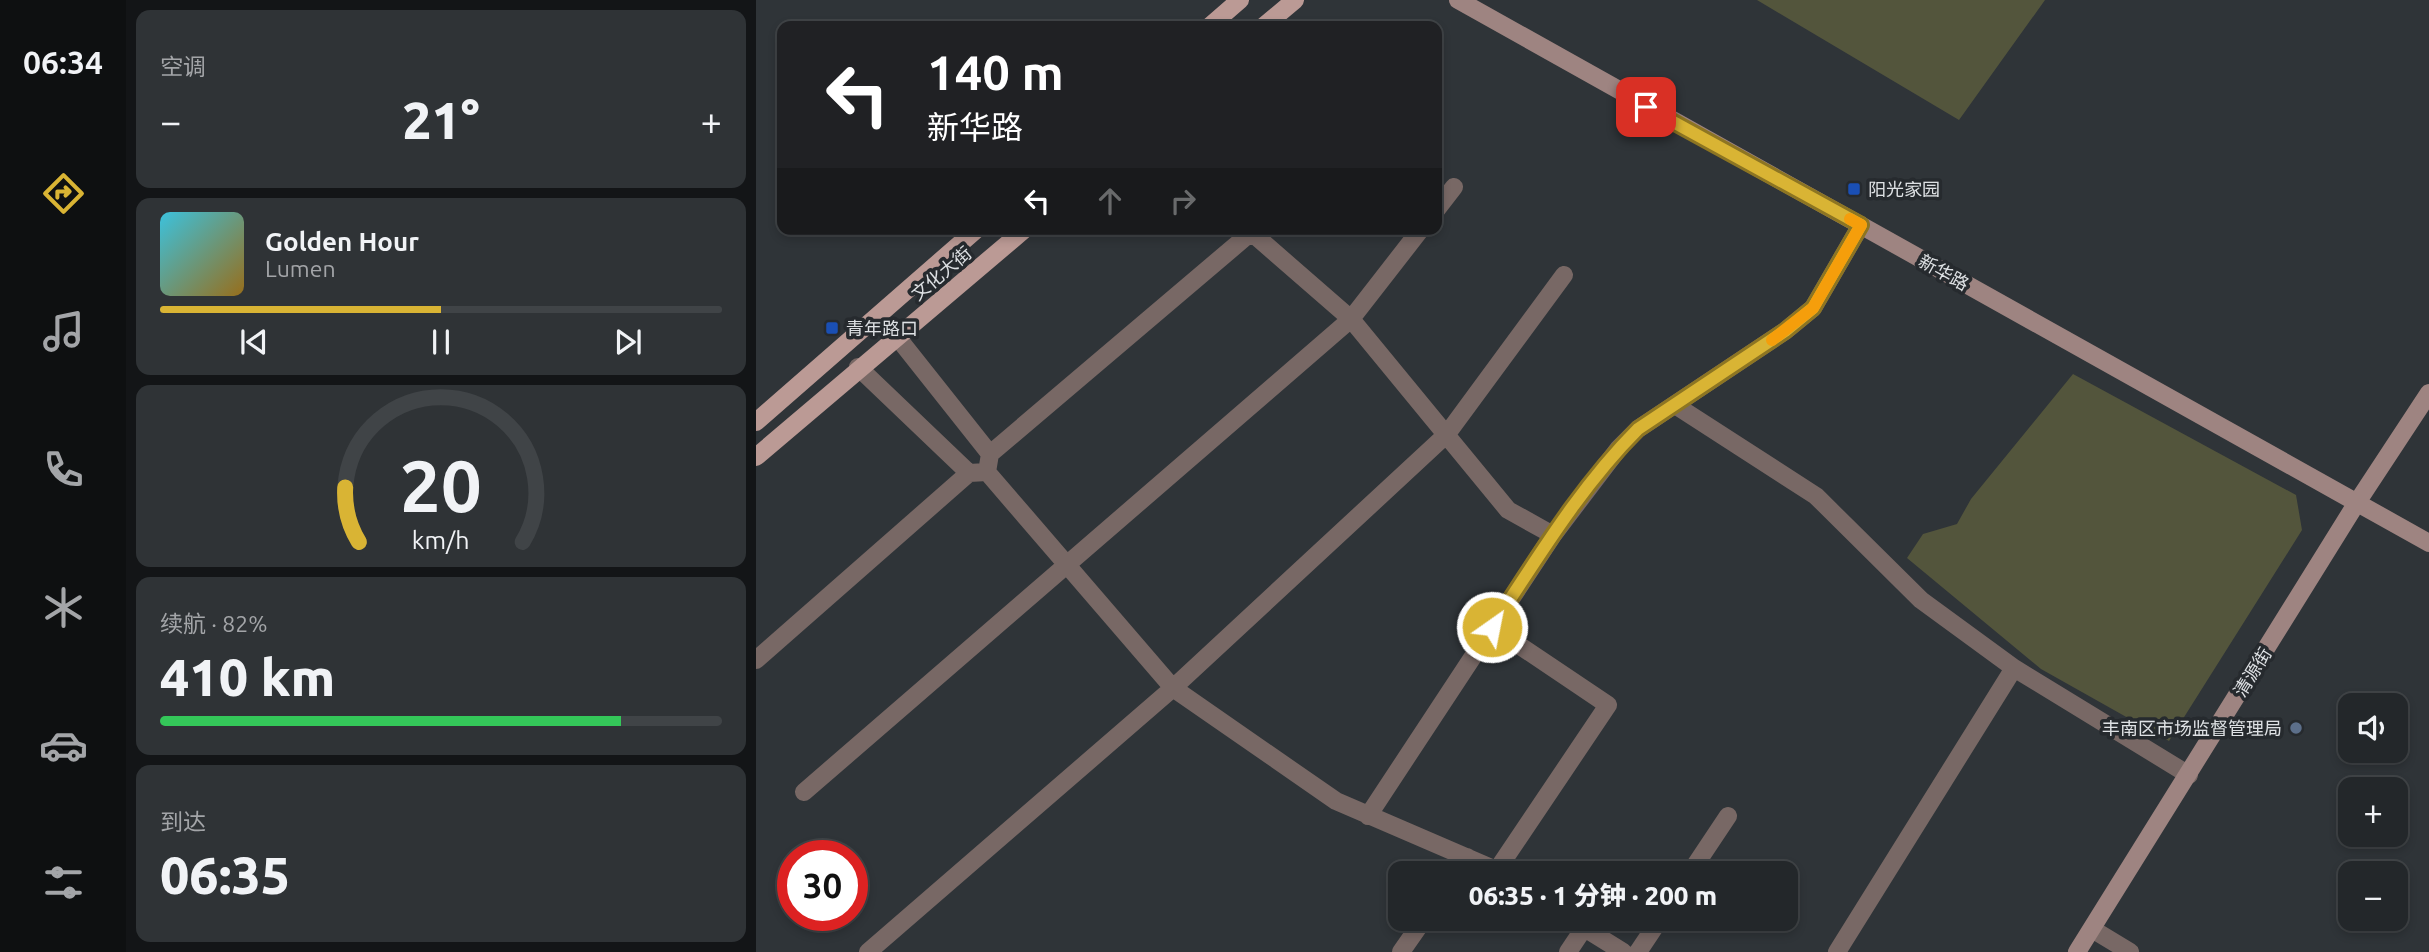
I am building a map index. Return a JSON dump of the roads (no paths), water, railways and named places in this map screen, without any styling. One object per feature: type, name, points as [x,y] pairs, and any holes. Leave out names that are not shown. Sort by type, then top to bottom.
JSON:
[{"type":"main road","points":[[1216,21],[1240,0]]},
{"type":"main road","points":[[1270,21],[1295,0]]},
{"type":"main road","name":"文化大街","points":[[756,422],[971,235]]},
{"type":"main road","name":"文化大街","points":[[756,457],[1018,235]]},
{"type":"street","name":"新华路","points":[[1458,0],[2429,543]]},
{"type":"street","points":[[1442,203],[1454,187]]},
{"type":"street","points":[[1368,816],[1553,534],[1619,448],[1638,429],[1785,331],[1813,308],[1861,225]]},
{"type":"street","points":[[756,660],[978,472],[990,454],[1248,235]]},
{"type":"street","points":[[1257,235],[1351,319],[1508,510],[1553,534]]},
{"type":"street","points":[[804,792],[1351,319],[1416,235]]},
{"type":"street","points":[[868,952],[1173,688],[1447,434],[1564,275]]},
{"type":"street","points":[[898,338],[990,454]]},
{"type":"street","points":[[858,368],[978,472],[1067,566],[1173,688],[1336,801],[1476,861]]},
{"type":"street","name":"清源街","points":[[2077,952],[2356,504],[2429,393]]},
{"type":"street","points":[[1675,405],[1816,496],[1921,600],[2014,668],[2189,775]]},
{"type":"street","points":[[1492,627],[1608,705],[1507,861]]},
{"type":"street","points":[[1837,952],[2014,668]]},
{"type":"street","points":[[1698,861],[1728,817]]},
{"type":"street","points":[[1464,861],[1467,857]]},
{"type":"street","points":[[2092,929],[2130,952]]},
{"type":"street","points":[[1401,952],[1416,931]]},
{"type":"street","points":[[1568,952],[1575,931]]},
{"type":"street","points":[[1588,931],[1623,952]]},
{"type":"street","points":[[1638,952],[1652,931]]},
{"type":"place","name":"阳光家园","points":[[1854,189]]},
{"type":"place","name":"青年路口","points":[[832,328]]},
{"type":"place","name":"丰南区市场监督管理局","points":[[2296,728]]}]
